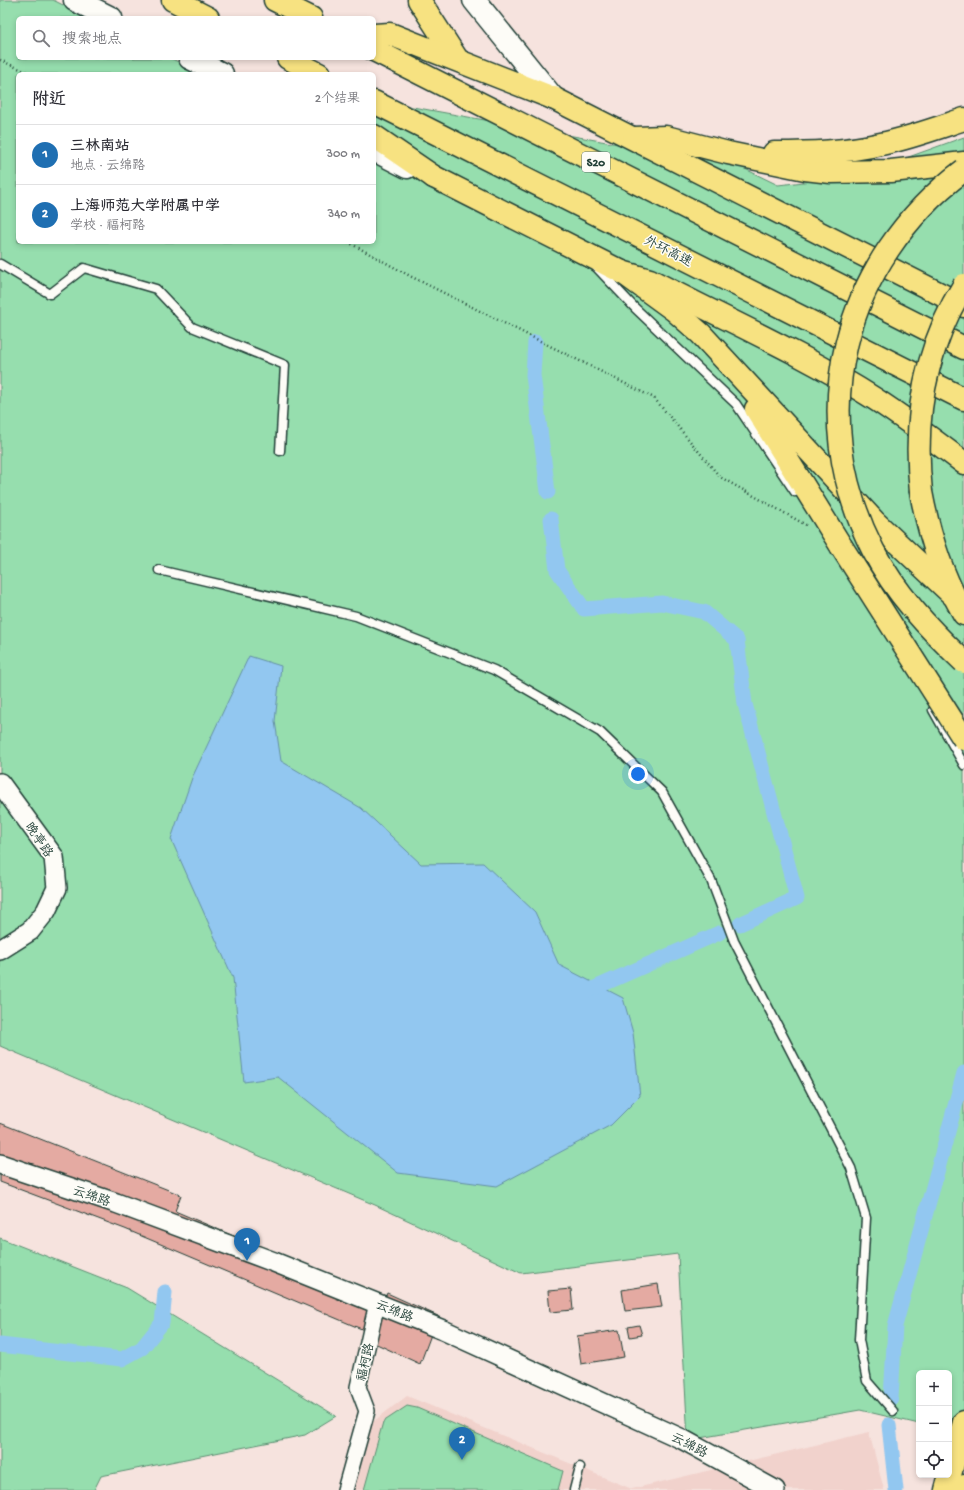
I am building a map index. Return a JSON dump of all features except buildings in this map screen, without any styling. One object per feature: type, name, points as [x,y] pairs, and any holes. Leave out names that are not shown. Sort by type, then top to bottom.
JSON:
[{"type":"main road","points":[[75,0],[106,16]]},
{"type":"main road","points":[[173,0],[204,16]]},
{"type":"main road","points":[[275,0],[307,16]]},
{"type":"main road","points":[[419,0],[457,60]]},
{"type":"main road","points":[[474,0],[553,98]]},
{"type":"main road","points":[[376,35],[390,34],[553,98],[964,306]]},
{"type":"main road","name":"S20","points":[[376,51],[964,348]]},
{"type":"main road","points":[[194,60],[218,72]]},
{"type":"main road","points":[[293,64],[314,72]]},
{"type":"main road","name":"外环高速","points":[[376,103],[964,399]]},
{"type":"main road","points":[[728,153],[839,151],[896,140],[964,119]]},
{"type":"main road","points":[[376,137],[434,177]]},
{"type":"main road","points":[[634,138],[666,137],[728,153],[805,169],[831,172],[891,171],[964,163]]},
{"type":"main road","points":[[376,151],[404,165],[434,177],[622,272],[650,280],[844,380],[906,419],[964,463]]},
{"type":"main road","points":[[964,170],[933,195],[906,223],[871,277],[854,319],[848,340],[840,385],[838,410],[844,472],[856,512],[873,550],[895,587],[908,603],[964,662]]},
{"type":"main road","points":[[622,272],[674,310],[701,334],[813,456],[910,556],[964,604]]},
{"type":"main road","points":[[964,285],[947,316],[929,364],[923,389],[918,440],[920,486],[925,518],[939,563],[964,614]]},
{"type":"main road","points":[[748,385],[755,406],[841,546],[964,739]]},
{"type":"main road","points":[[946,1490],[964,1422]]},
{"type":"main road","points":[[963,1490],[964,1486]]},
{"type":"street","name":"晚亭路","points":[[0,783],[54,857],[57,888],[46,911],[30,931],[0,950]]},
{"type":"street","name":"云绵路","points":[[0,1164],[116,1203],[377,1303],[443,1330],[682,1439],[776,1490]]},
{"type":"street","name":"福柯路","points":[[345,1490],[367,1411],[358,1387],[377,1303]]},
{"type":"lane","points":[[581,252],[635,308],[736,404],[799,499]]},
{"type":"lane","points":[[0,264],[50,294],[84,268],[156,289],[192,327],[286,365],[280,452]]},
{"type":"lane","points":[[159,570],[356,616],[494,670],[600,732],[662,792],[711,880],[734,941],[851,1168],[866,1218],[859,1340],[867,1381],[893,1411]]},
{"type":"lane","points":[[929,704],[964,765]]},
{"type":"lane","points":[[574,1490],[580,1467]]},
{"type":"path","points":[[0,60],[27,72]]},
{"type":"path","points":[[352,244],[410,276],[654,398],[720,477],[807,525]]},
{"type":"shaded area","points":[[407,1396],[632,1489],[869,1432],[884,1490],[353,1490],[370,1424]]},
{"type":"green space","points":[[0,0],[53,0],[85,16],[16,16],[16,60],[174,60],[187,66],[218,72],[16,72],[16,244],[376,244],[376,100],[739,166],[778,185],[856,176],[964,137],[964,1435],[952,1432],[952,1370],[916,1370],[916,1423],[860,1410],[688,1440],[678,1254],[521,1273],[375,1205],[0,1046]]},
{"type":"green space","points":[[0,1238],[127,1288],[336,1416],[305,1435],[101,1476],[94,1490],[0,1490]]},
{"type":"green space","points":[[407,1406],[417,1408],[563,1471],[558,1490],[364,1490],[383,1422]]},
{"type":"water","points":[[249,656],[281,666],[275,721],[281,761],[361,808],[421,864],[483,863],[535,912],[559,965],[623,998],[633,1033],[640,1096],[611,1125],[497,1186],[398,1173],[278,1077],[244,1082],[233,978],[171,839],[192,778]]},
{"type":"waterway","points":[[535,342],[533,375],[548,492]]},
{"type":"waterway","points":[[551,519],[557,570],[584,609],[662,603],[704,612],[737,640],[745,704],[797,898],[740,924]]},
{"type":"waterway","points":[[581,994],[719,933]]},
{"type":"waterway","points":[[891,1399],[895,1326],[964,1073]]},
{"type":"waterway","points":[[0,1345],[122,1359],[142,1348],[162,1323],[165,1292]]},
{"type":"waterway","points":[[889,1425],[896,1490]]},
{"type":"place","name":"三林南站","points":[[247,1261]]},
{"type":"place","name":"上海师范大学附属中学","points":[[462,1460]]}]
